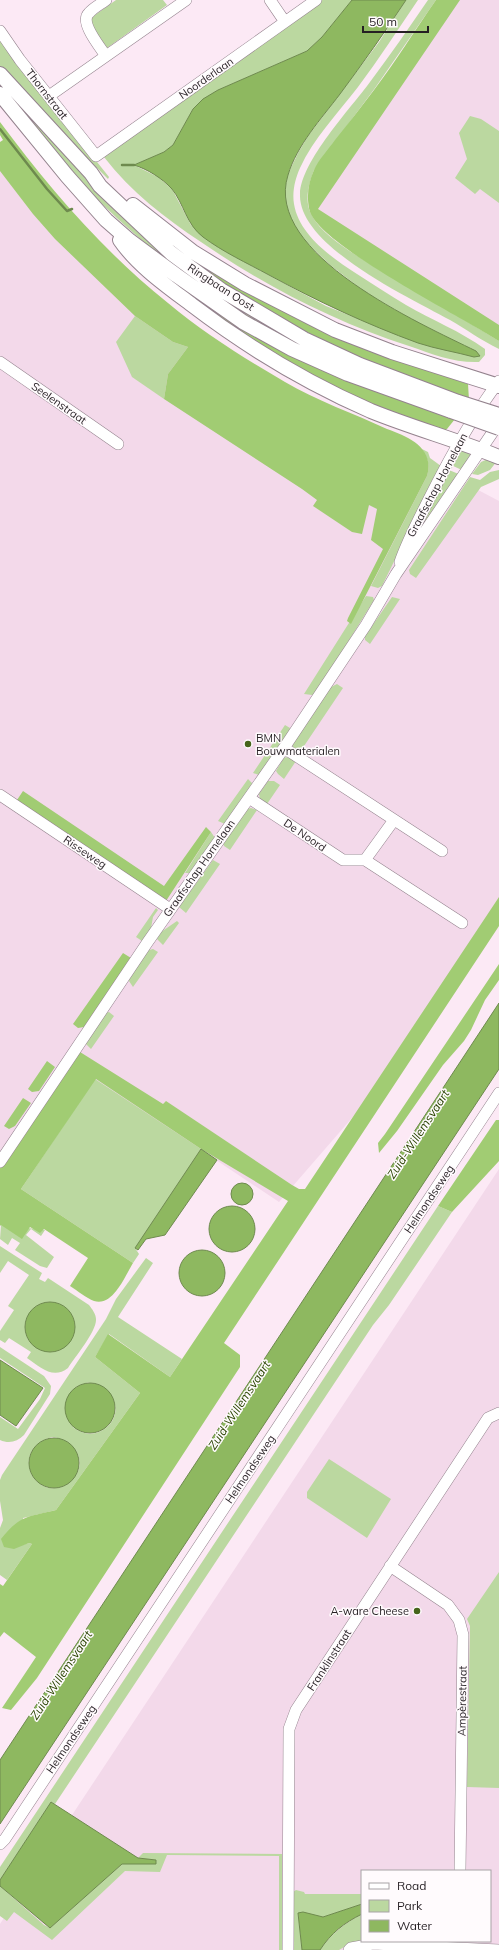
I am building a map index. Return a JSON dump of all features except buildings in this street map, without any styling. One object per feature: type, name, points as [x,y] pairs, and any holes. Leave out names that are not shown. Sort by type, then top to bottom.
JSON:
[{"type":"main road","name":"Ringbaan Oost","points":[[0,74],[91,174],[100,186],[171,253],[221,290],[304,339],[414,387],[499,428]]},
{"type":"main road","name":"Ringbaan Oost","points":[[0,94],[67,176],[106,220],[130,241],[243,322],[280,343],[348,374],[454,406],[499,415]]},
{"type":"main road","points":[[91,174],[106,183],[168,234],[193,252],[245,284],[335,330],[392,352],[498,384]]},
{"type":"main road","points":[[106,220],[126,249],[169,288],[213,321],[260,352],[326,391],[372,411],[499,457]]},
{"type":"street","points":[[106,0],[88,13],[86,19],[87,27],[106,56]]},
{"type":"street","points":[[49,96],[186,0]]},
{"type":"street","points":[[270,0],[285,22]]},
{"type":"street","name":"Noorderlaan","points":[[96,156],[316,0]]},
{"type":"street","name":"Thornstraat","points":[[0,31],[96,156]]},
{"type":"street","name":"Seelenstraat","points":[[0,362],[118,444]]},
{"type":"street","name":"Graafschap Hornelaan","points":[[396,574],[407,543],[458,442],[498,384]]},
{"type":"street","name":"Graafschap Hornelaan","points":[[0,1162],[170,909],[284,748],[366,626],[396,574],[499,423]]},
{"type":"street","points":[[284,748],[442,851]]},
{"type":"street","name":"Risseweg","points":[[0,795],[170,909]]},
{"type":"street","name":"De Noord","points":[[249,798],[343,860],[365,860]]},
{"type":"street","points":[[394,820],[365,860],[462,923]]},
{"type":"street","name":"Helmondseweg","points":[[0,1844],[14,1826],[499,1093]]},
{"type":"street","name":"Franklinstraat","points":[[288,1950],[289,1729],[296,1710],[488,1418],[499,1413]]},
{"type":"street","name":"Ampèrestraat","points":[[390,1566],[448,1605],[459,1620],[463,1635],[460,1870]]},
{"type":"street","points":[[349,1950],[351,1948],[373,1944],[459,1945],[499,1950]]},
{"type":"shaded area","points":[[436,0],[460,0],[318,209],[499,325],[499,341],[396,281],[340,244],[320,227],[310,212],[309,207],[309,185],[318,162],[382,79]]},
{"type":"shaded area","points":[[453,0],[499,0],[499,338],[313,209]]},
{"type":"shaded area","points":[[0,122],[58,195],[99,240],[144,283],[196,325],[225,345],[297,389],[404,436],[424,451],[428,466],[427,476],[351,624],[347,621],[348,618],[383,549],[371,540],[377,509],[369,505],[362,534],[352,532],[313,506],[317,500],[302,489],[164,399],[168,374],[188,347],[173,342],[135,316],[55,239],[33,214],[0,171],[0,142],[3,140],[0,135]]},
{"type":"shaded area","points":[[0,166],[188,347],[393,445],[499,501],[499,914],[404,1058],[279,1202],[95,1079],[0,1212]]},
{"type":"shaded area","points":[[102,184],[184,250],[421,368],[468,384],[469,400],[366,362],[301,334],[181,257]]},
{"type":"shaded area","points":[[130,243],[211,304],[455,419],[443,432],[374,409],[272,357],[172,287]]},
{"type":"shaded area","points":[[23,791],[164,886],[206,827],[211,832],[166,901],[17,800]]},
{"type":"shaded area","points":[[499,897],[499,926],[224,1343],[240,1355],[240,1367],[37,1678],[11,1710],[2,1708],[36,1657],[4,1632],[0,1637],[0,1584],[3,1586],[32,1544],[29,1543],[14,1549],[4,1547],[1,1539],[19,1521],[31,1516],[56,1510],[140,1393],[95,1357],[108,1334],[170,1377],[288,1201],[201,1149],[96,1079],[21,1189],[133,1263],[118,1289],[113,1295],[101,1302],[94,1301],[70,1286],[88,1258],[44,1229],[40,1233],[30,1227],[22,1239],[1,1225],[0,1226],[0,1167],[80,1052],[163,1104],[166,1101],[292,1185],[299,1189],[305,1189]]},
{"type":"shaded area","points":[[123,953],[131,958],[84,1027],[78,1028],[73,1024]]},
{"type":"shaded area","points":[[499,964],[499,980],[485,1000],[471,1030],[464,1041],[443,1065],[397,1131],[379,1153],[378,1143]]},
{"type":"shaded area","points":[[47,1061],[55,1067],[39,1091],[32,1092],[28,1089]]},
{"type":"shaded area","points":[[23,1098],[31,1103],[15,1126],[9,1129],[4,1126]]},
{"type":"shaded area","points":[[496,1120],[499,1120],[499,1161],[452,1212],[438,1206]]},
{"type":"shaded area","points":[[499,1169],[499,1950],[0,1950],[0,1924]]},
{"type":"green space","points":[[116,0],[163,0],[167,5],[107,48],[88,20]]},
{"type":"green space","points":[[321,0],[352,0],[322,37],[307,51],[218,90],[193,109],[173,145],[164,152],[134,165],[158,177],[172,189],[191,225],[241,260],[326,306],[419,343],[411,319],[365,292],[330,265],[307,243],[295,228],[286,209],[284,188],[288,174],[308,136],[379,42],[406,0],[418,0],[366,76],[326,126],[305,157],[294,186],[293,199],[297,215],[302,226],[327,253],[347,268],[400,301],[485,349],[485,355],[479,362],[461,361],[443,357],[381,336],[354,326],[301,302],[275,288],[225,258],[162,214],[125,182],[104,157]]},
{"type":"green space","points":[[428,0],[436,0],[375,88],[314,170],[310,180],[308,192],[309,209],[316,222],[330,237],[389,276],[499,341],[499,349],[384,284],[336,251],[317,233],[304,213],[300,194],[309,166],[328,135],[362,93]]},
{"type":"green space","points":[[0,36],[35,84],[109,177],[108,179],[0,70]]},
{"type":"green space","points":[[0,79],[135,229],[175,263],[356,369],[302,348],[265,328],[208,292],[154,251],[128,229],[70,171],[21,110],[0,87]]},
{"type":"green space","points":[[470,116],[481,119],[499,131],[499,203],[480,189],[475,194],[455,178],[467,159],[459,133]]},
{"type":"green space","points":[[135,316],[173,342],[188,347],[168,374],[164,399],[132,377],[116,342]]},
{"type":"green space","points":[[463,446],[476,451],[464,471],[451,465]]},
{"type":"green space","points":[[422,449],[428,452],[430,458],[441,466],[382,586],[378,588],[371,586],[427,476],[428,462]]},
{"type":"green space","points":[[490,458],[497,461],[490,470],[478,475],[472,474],[481,462]]},
{"type":"green space","points":[[449,470],[461,475],[407,557]]},
{"type":"green space","points":[[499,470],[499,479],[481,487],[416,578],[410,574],[409,570],[470,477],[480,480],[490,472]]},
{"type":"green space","points":[[366,596],[373,597],[374,600],[317,692],[312,695],[304,694]]},
{"type":"green space","points":[[392,597],[400,599],[370,644],[365,640],[365,636]]},
{"type":"green space","points":[[337,684],[343,688],[300,752],[293,747],[292,744],[331,687]]},
{"type":"green space","points":[[285,725],[290,728],[289,732],[259,775],[253,773]]},
{"type":"green space","points":[[286,757],[296,761],[284,779],[276,771],[283,759]]},
{"type":"green space","points":[[248,779],[253,784],[225,824],[218,821]]},
{"type":"green space","points":[[268,781],[274,781],[280,785],[267,804],[260,800],[259,794]]},
{"type":"green space","points":[[251,808],[257,810],[230,850],[224,846],[223,843],[247,809]]},
{"type":"green space","points":[[211,832],[215,838],[191,873],[185,873]]},
{"type":"green space","points":[[213,860],[220,864],[186,913],[179,907]]},
{"type":"green space","points":[[156,908],[158,910],[153,917],[151,928],[142,941],[136,937]]},
{"type":"green space","points":[[177,921],[179,923],[163,945],[157,939],[161,932]]},
{"type":"green space","points":[[153,949],[158,952],[133,987],[129,981],[130,977],[149,950]]},
{"type":"green space","points":[[109,1012],[114,1016],[91,1049],[85,1043],[106,1013]]},
{"type":"green space","points":[[95,1079],[201,1149],[135,1248],[139,1254],[133,1263],[21,1189]]},
{"type":"green space","points":[[438,1206],[452,1212],[389,1305],[373,1325],[55,1804],[51,1802],[0,1880],[0,1867]]},
{"type":"green space","points":[[1,1225],[45,1230],[41,1236],[31,1229],[26,1235],[54,1257],[47,1268],[40,1266],[15,1250],[20,1243],[12,1238],[8,1245],[0,1239]]},
{"type":"green space","points":[[0,1246],[42,1273],[39,1279],[45,1282],[48,1278],[89,1305],[95,1313],[96,1319],[93,1330],[68,1368],[57,1373],[47,1371],[27,1358],[31,1352],[9,1338],[5,1343],[0,1340],[0,1331],[14,1310],[8,1306],[29,1275],[8,1261],[0,1273]],"holes":[[[48,1302],[59,1304],[67,1309],[73,1316],[75,1324],[74,1332],[70,1341],[63,1347],[53,1352],[29,1341],[25,1328],[28,1316],[36,1307]]]},
{"type":"green space","points":[[146,1258],[153,1263],[118,1317],[182,1359],[170,1377],[109,1334],[95,1357],[140,1393],[56,1510],[23,1518],[22,1545],[29,1543],[32,1544],[7,1580],[0,1575],[0,1528],[3,1520],[0,1501],[0,1480],[106,1319],[116,1299]],"holes":[[[86,1383],[97,1384],[105,1390],[113,1399],[115,1408],[114,1417],[109,1425],[102,1430],[93,1433],[83,1433],[73,1427],[76,1387]],[[52,1437],[63,1440],[72,1446],[76,1451],[80,1462],[78,1471],[67,1485],[53,1488],[43,1486],[35,1479],[30,1471],[29,1461],[32,1452],[39,1443]]]},
{"type":"green space","points":[[0,1347],[44,1376],[51,1386],[50,1394],[24,1435],[16,1441],[10,1442],[0,1440],[0,1417],[18,1429],[40,1399],[45,1388],[0,1358]]},
{"type":"green space","points":[[329,1459],[391,1499],[367,1538],[307,1498],[307,1492]]},
{"type":"green space","points":[[499,1572],[499,1788],[467,1787],[470,1626],[467,1619]]},
{"type":"green space","points":[[143,1853],[282,1854],[282,1950],[279,1950],[279,1856],[167,1855],[160,1872],[125,1871],[52,1940],[14,1912],[7,1921],[0,1916],[0,1886],[44,1925],[50,1928],[122,1864],[156,1864],[156,1860],[138,1858]]},
{"type":"green space","points":[[296,1890],[304,1892],[305,1894],[361,1894],[361,1904],[323,1917],[298,1913],[302,1950],[292,1950],[293,1892]]},
{"type":"green space","points":[[361,1915],[361,1942],[394,1942],[351,1943],[339,1950],[320,1950],[339,1929]]},
{"type":"water","points":[[352,0],[406,0],[382,36],[310,133],[297,153],[288,175],[287,204],[299,232],[322,258],[352,282],[386,304],[420,323],[476,351],[480,356],[474,357],[425,345],[380,328],[287,285],[235,257],[219,248],[197,232],[176,195],[164,181],[154,174],[134,165],[164,152],[173,145],[193,109],[203,99],[218,90],[307,51],[322,37]]},
{"type":"water","name":"Zuid-Willemsvaart","points":[[499,1003],[499,1069],[0,1824],[0,1760]]},
{"type":"water","points":[[201,1149],[217,1160],[165,1235],[146,1239],[138,1250],[135,1248]]},
{"type":"water","points":[[242,1183],[250,1186],[253,1194],[250,1202],[242,1205],[234,1202],[231,1194],[234,1186]]},
{"type":"water","points":[[232,1206],[245,1210],[251,1216],[255,1229],[251,1242],[245,1248],[232,1252],[219,1248],[213,1242],[209,1229],[213,1216],[219,1210]]},
{"type":"water","points":[[202,1250],[215,1254],[221,1260],[225,1273],[221,1286],[215,1292],[202,1296],[189,1292],[183,1286],[179,1273],[183,1260],[189,1254]]},
{"type":"water","points":[[45,1302],[55,1302],[68,1309],[75,1322],[75,1332],[68,1345],[55,1352],[45,1352],[36,1348],[29,1341],[25,1332],[25,1322],[29,1313],[36,1306]]},
{"type":"water","points":[[0,1360],[43,1388],[16,1426],[0,1415]]},
{"type":"water","points":[[85,1383],[95,1383],[108,1390],[115,1403],[115,1413],[108,1426],[95,1433],[85,1433],[76,1429],[69,1422],[65,1413],[65,1403],[69,1394],[76,1387]]},
{"type":"water","points":[[49,1438],[59,1438],[72,1445],[79,1458],[79,1468],[72,1481],[59,1488],[49,1488],[40,1484],[33,1477],[29,1468],[29,1458],[33,1449],[40,1442]]},
{"type":"water","points":[[51,1802],[138,1858],[156,1860],[156,1864],[122,1864],[50,1928],[0,1886],[0,1880]]},
{"type":"water","points":[[361,1904],[361,1915],[338,1929],[320,1950],[302,1950],[298,1913],[303,1912],[323,1917]]},
{"type":"waterway","points":[[0,129],[47,189],[67,211],[72,209]]},
{"type":"waterway","points":[[122,165],[134,165]]},
{"type":"place","name":"BMN Bouwmaterialen","points":[[248,744]]},
{"type":"place","name":"A-ware Cheese","points":[[417,1611]]}]
